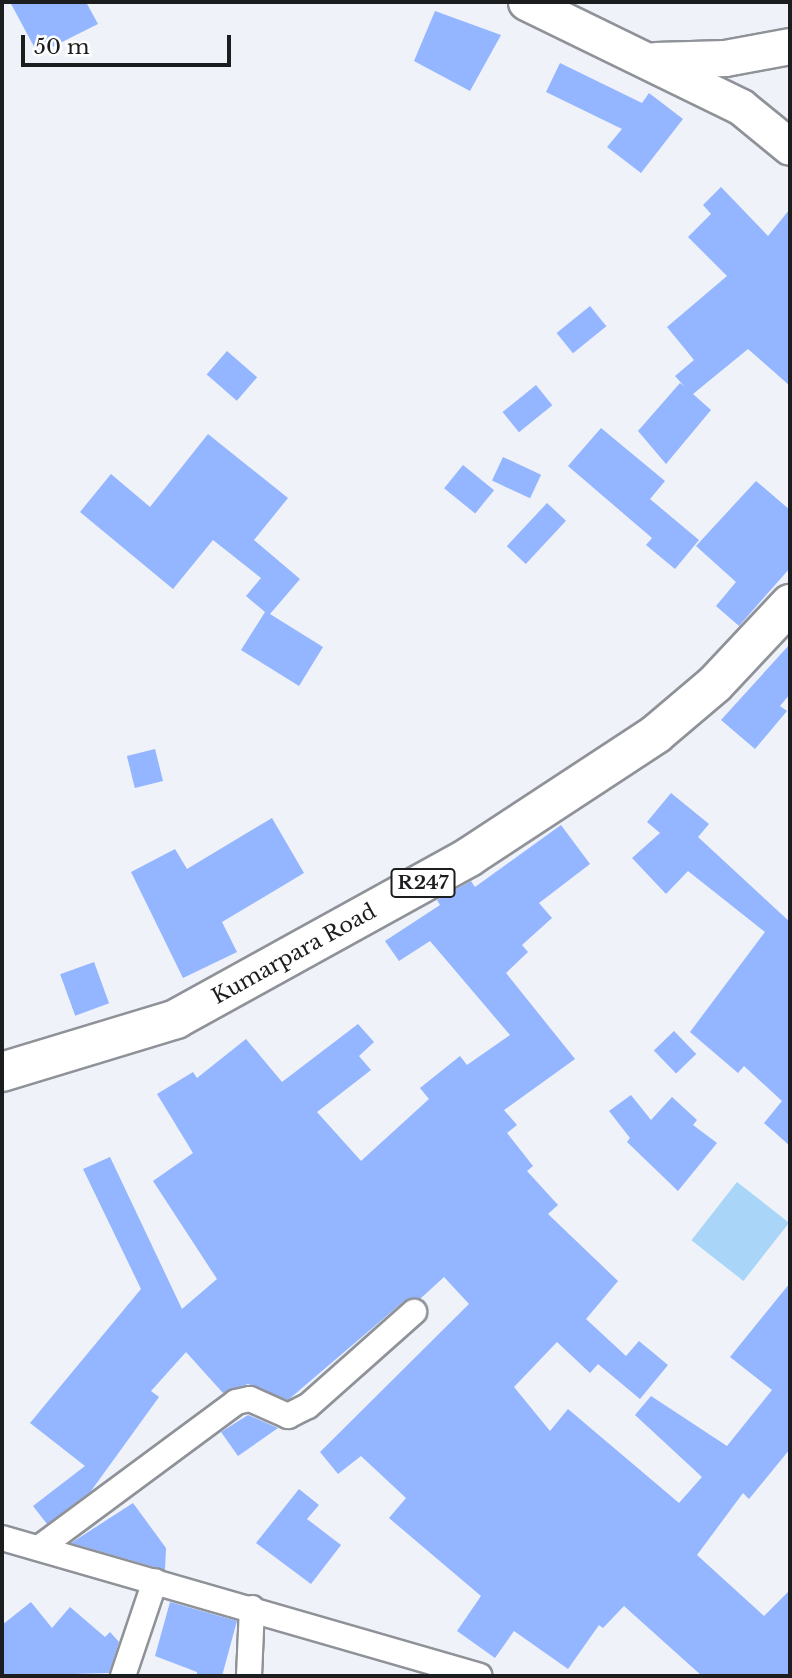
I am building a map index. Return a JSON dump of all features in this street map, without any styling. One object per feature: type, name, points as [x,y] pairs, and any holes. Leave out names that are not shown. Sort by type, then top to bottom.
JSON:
[{"type":"main road","points":[[526,2],[654,60],[741,107],[790,147]]},
{"type":"main road","points":[[654,60],[725,58],[790,46]]},
{"type":"main road","name":"Kumarpara Road","points":[[2,1072],[176,1019],[469,857],[656,734],[715,684],[790,604]]},
{"type":"street","points":[[38,1548],[236,1402],[250,1399],[288,1416],[308,1406],[414,1312]]},
{"type":"street","points":[[2,1538],[480,1676]]},
{"type":"street","points":[[123,1676],[155,1581]]},
{"type":"street","points":[[248,1676],[252,1608]]},
{"type":"water","points":[[737,1182],[789,1223],[743,1281],[691,1240]]},
{"type":"building","points":[[10,2],[86,2],[98,24],[38,54]]},
{"type":"building","points":[[435,11],[501,35],[470,91],[414,61]]},
{"type":"building","points":[[560,63],[642,103],[649,93],[683,119],[641,173],[607,147],[622,129],[546,92]]},
{"type":"building","points":[[721,187],[768,236],[790,209],[790,386],[748,349],[693,394],[711,410],[666,464],[638,431],[680,383],[684,386],[675,376],[694,360],[667,327],[727,276],[688,237],[711,214],[703,205]]},
{"type":"building","points":[[590,306],[606,326],[573,353],[557,333]]},
{"type":"building","points":[[227,351],[257,377],[237,401],[207,374]]},
{"type":"building","points":[[536,385],[552,405],[519,432],[503,412]]},
{"type":"building","points":[[601,428],[665,481],[650,499],[699,540],[675,569],[646,545],[652,538],[568,466]]},
{"type":"building","points":[[208,434],[288,498],[254,540],[300,579],[270,614],[323,647],[299,686],[241,650],[265,612],[246,596],[261,578],[213,540],[173,589],[80,512],[111,474],[150,507]]},
{"type":"building","points":[[503,457],[541,475],[530,498],[492,481]]},
{"type":"building","points":[[463,465],[494,490],[475,513],[444,488]]},
{"type":"building","points":[[756,481],[790,510],[790,568],[739,626],[716,606],[736,582],[696,546]]},
{"type":"building","points":[[547,503],[566,521],[526,564],[507,546]]},
{"type":"building","points":[[790,644],[790,694],[780,706],[787,711],[755,749],[721,720]]},
{"type":"building","points":[[155,749],[163,781],[135,788],[127,756]]},
{"type":"building","points":[[671,793],[709,824],[698,837],[790,922],[790,1146],[764,1123],[782,1101],[744,1066],[738,1073],[690,1032],[765,932],[688,871],[666,894],[632,858],[660,833],[647,822]]},
{"type":"building","points":[[272,818],[304,873],[222,922],[237,952],[183,978],[131,872],[175,849],[187,869]]},
{"type":"building","points":[[561,825],[590,864],[539,903],[552,918],[522,945],[528,952],[506,973],[575,1059],[504,1110],[517,1125],[507,1133],[533,1166],[527,1171],[558,1205],[548,1214],[618,1281],[586,1319],[626,1356],[639,1341],[668,1365],[640,1399],[598,1364],[590,1373],[557,1342],[514,1387],[550,1431],[568,1409],[679,1503],[702,1477],[635,1415],[651,1396],[727,1446],[772,1390],[730,1357],[790,1283],[790,1449],[749,1499],[743,1493],[697,1555],[764,1616],[790,1590],[790,1676],[702,1676],[624,1606],[603,1628],[599,1625],[568,1669],[514,1631],[495,1658],[457,1631],[481,1596],[389,1518],[406,1498],[361,1456],[338,1474],[320,1452],[469,1304],[444,1277],[420,1299],[404,1301],[288,1400],[248,1384],[223,1393],[186,1352],[151,1391],[159,1397],[91,1491],[47,1524],[33,1506],[85,1466],[30,1423],[141,1289],[83,1169],[110,1157],[182,1309],[217,1279],[153,1181],[193,1153],[157,1094],[193,1072],[197,1078],[246,1039],[282,1082],[358,1024],[374,1042],[359,1056],[371,1070],[317,1112],[361,1161],[429,1099],[420,1088],[460,1056],[467,1065],[510,1035],[430,941],[399,961],[385,941],[440,905],[437,900],[471,881],[475,887]]},
{"type":"building","points":[[94,962],[109,1003],[75,1016],[60,974]]},
{"type":"building","points":[[674,1031],[696,1054],[676,1073],[654,1050]]},
{"type":"building","points":[[631,1095],[651,1120],[672,1097],[697,1120],[693,1125],[717,1143],[678,1191],[627,1142],[630,1138],[609,1111]]},
{"type":"building","points":[[248,1415],[278,1428],[238,1456],[221,1432]]},
{"type":"building","points":[[299,1489],[319,1505],[307,1519],[341,1545],[311,1584],[256,1543]]},
{"type":"building","points":[[133,1503],[166,1548],[165,1570],[71,1543]]},
{"type":"building","points":[[31,1602],[52,1628],[70,1607],[105,1637],[110,1632],[119,1642],[109,1673],[2,1676],[2,1625]]},
{"type":"building","points":[[170,1602],[237,1621],[222,1676],[197,1676],[197,1672],[155,1656]]}]
